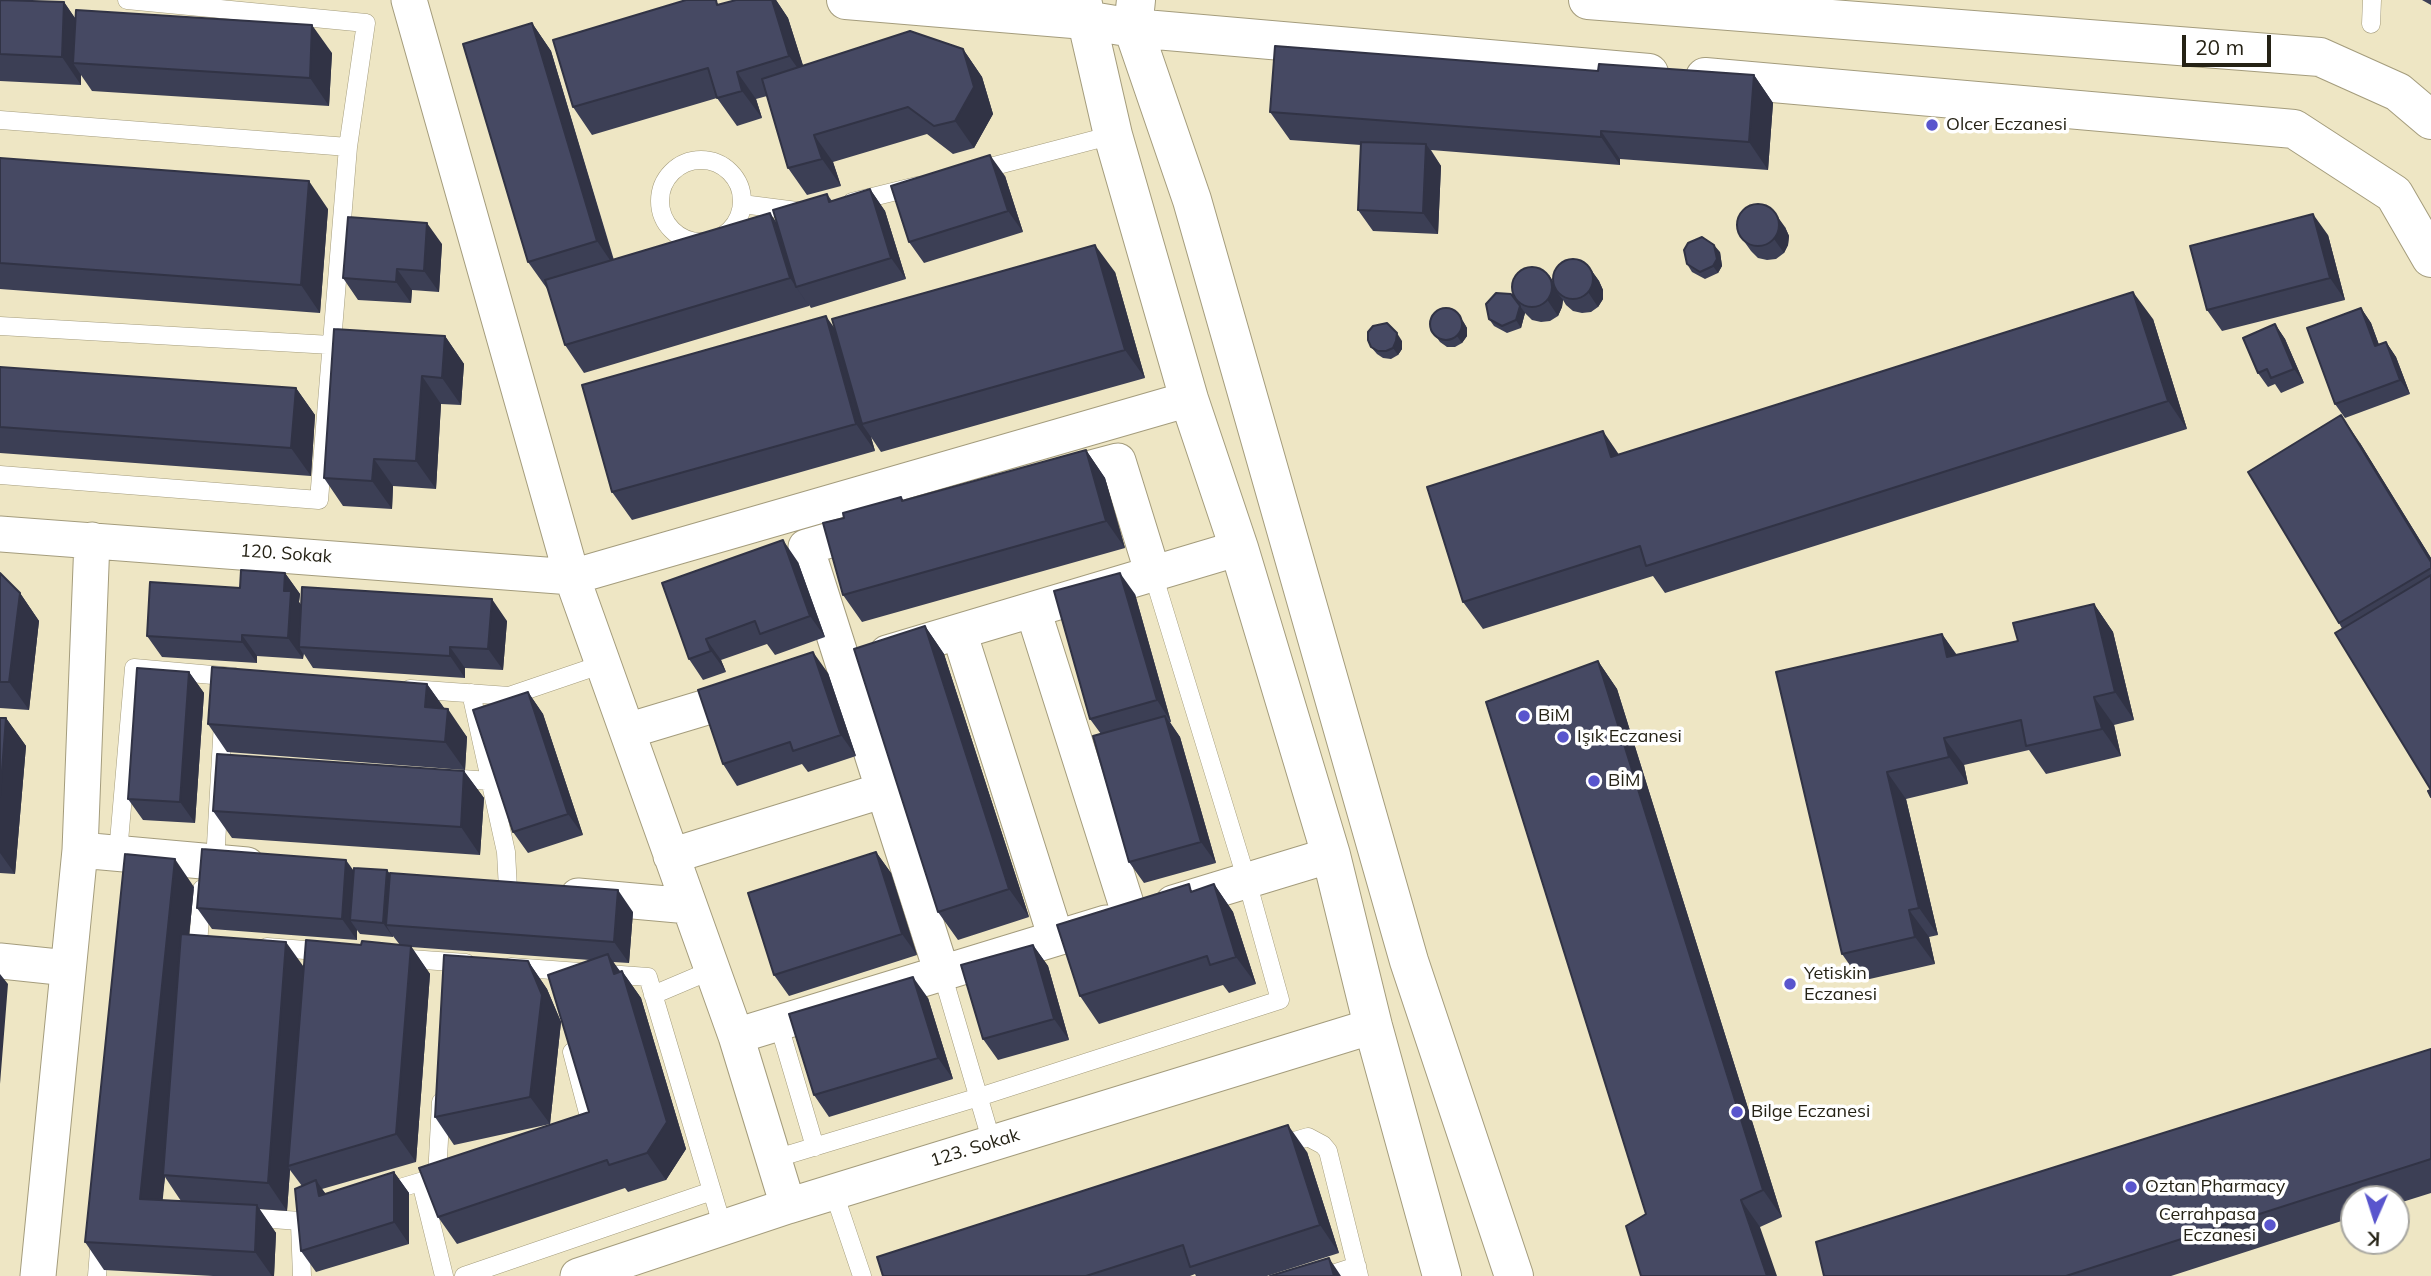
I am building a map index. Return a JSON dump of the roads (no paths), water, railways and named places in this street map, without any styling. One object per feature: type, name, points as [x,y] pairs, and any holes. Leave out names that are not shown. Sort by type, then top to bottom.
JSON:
[{"type":"street","points":[[409,0],[572,577],[736,1036],[788,1206]]},
{"type":"street","points":[[846,0],[1135,14],[2294,129],[2394,194],[2431,258]]},
{"type":"street","points":[[1588,0],[2320,57],[2398,92],[2431,120]]},
{"type":"street","points":[[1084,10],[1113,135],[1189,399],[1240,548],[1331,855],[1373,1026],[1442,1276]]},
{"type":"street","points":[[1135,14],[1192,200],[1409,961],[1514,1276]]},
{"type":"street","points":[[572,577],[1189,399]]},
{"type":"street","points":[[1027,485],[1118,461],[1153,574]]},
{"type":"street","points":[[910,517],[806,547],[832,670],[884,790],[942,973]]},
{"type":"street","name":"120. Sokak","points":[[0,534],[572,577]]},
{"type":"street","points":[[38,1276],[80,850],[92,540]]},
{"type":"street","points":[[832,670],[1240,548]]},
{"type":"street","points":[[1033,610],[1130,916]]},
{"type":"street","points":[[959,632],[1056,938]]},
{"type":"street","points":[[626,731],[780,685]]},
{"type":"street","points":[[671,856],[884,790]]},
{"type":"street","points":[[80,850],[125,859],[282,868]]},
{"type":"street","points":[[736,1036],[1331,855]]},
{"type":"street","points":[[519,890],[689,906]]},
{"type":"street","points":[[0,961],[68,968]]},
{"type":"street","name":"123. Sokak","points":[[578,1276],[788,1206],[1373,1026]]},
{"type":"lane","points":[[0,475],[319,500],[348,146],[366,23],[127,0]]},
{"type":"lane","points":[[2371,24],[2372,0]]},
{"type":"lane","points":[[0,120],[348,146]]},
{"type":"lane","points":[[956,176],[1113,135]]},
{"type":"lane","points":[[708,160],[729,171],[737,180],[742,204],[734,225],[726,233],[718,238],[697,242],[675,232],[667,224],[659,202],[666,179],[674,170],[684,163],[708,160]]},
{"type":"lane","points":[[838,206],[929,183]]},
{"type":"lane","points":[[742,204],[778,210],[813,210]]},
{"type":"lane","points":[[0,326],[331,345]]},
{"type":"lane","points":[[774,1159],[979,1097],[1280,1000],[1247,881],[1153,574]]},
{"type":"lane","points":[[390,688],[509,696],[603,664]]},
{"type":"lane","points":[[125,859],[134,668],[225,689],[253,678]]},
{"type":"lane","points":[[195,983],[205,943],[210,862],[228,764],[225,689]]},
{"type":"lane","points":[[471,694],[506,852],[519,890]]},
{"type":"lane","points":[[436,778],[490,781]]},
{"type":"lane","points":[[252,946],[318,958],[344,954]]},
{"type":"lane","points":[[383,957],[447,968],[492,965],[552,976],[648,977],[723,1228]]},
{"type":"lane","points":[[653,995],[712,970]]},
{"type":"lane","points":[[942,973],[992,1143]]},
{"type":"lane","points":[[779,1022],[816,1147]]},
{"type":"lane","points":[[566,1136],[592,1128],[568,1036]]},
{"type":"lane","points":[[442,1083],[429,1179],[444,1276]]},
{"type":"lane","points":[[1261,1151],[1308,1137],[1328,1151],[1358,1271],[1326,1276]]},
{"type":"lane","points":[[363,1199],[463,1169]]},
{"type":"lane","points":[[464,1276],[712,1191]]},
{"type":"lane","points":[[834,1193],[862,1276]]},
{"type":"lane","points":[[231,1216],[300,1215],[302,1276]]},
{"type":"lane","points":[[97,1276],[102,1222]]},
{"type":"place","name":"Olcer Eczanesi","points":[[1932,125]]},
{"type":"place","name":"BiM","points":[[1524,716]]},
{"type":"place","name":"Işık Eczanesi","points":[[1563,737]]},
{"type":"place","name":"BİM","points":[[1594,781]]},
{"type":"place","name":"Yetiskin Eczanesi","points":[[1790,984]]},
{"type":"place","name":"Bilge Eczanesi","points":[[1737,1112]]},
{"type":"place","name":"Oztan Pharmacy","points":[[2131,1187]]},
{"type":"place","name":"Cerrahpasa Eczanesi","points":[[2270,1225]]}]
